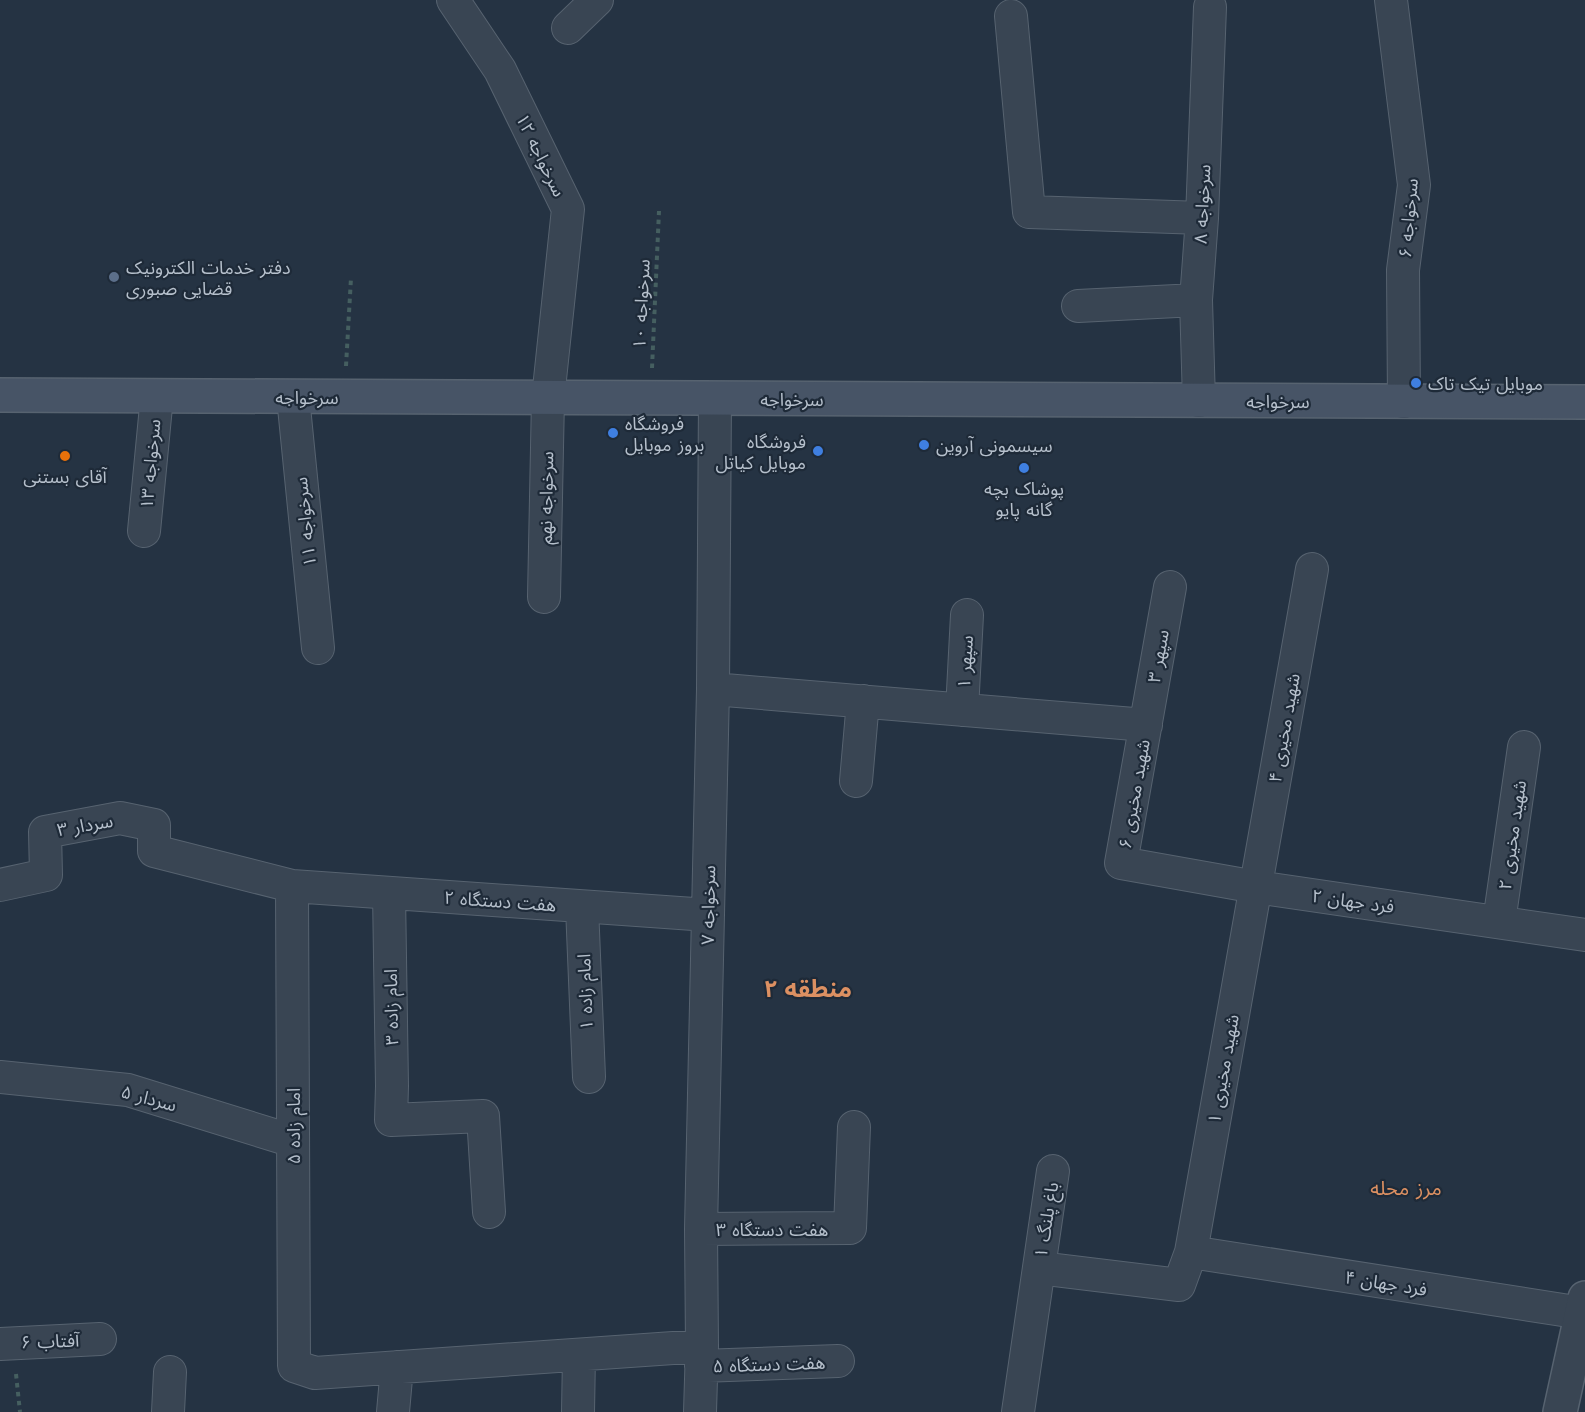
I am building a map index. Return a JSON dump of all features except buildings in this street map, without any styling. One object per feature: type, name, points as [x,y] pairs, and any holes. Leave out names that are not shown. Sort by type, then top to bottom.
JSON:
[{"type":"main road","name":"سرخواجه","points":[[0,395],[1585,402]]},
{"type":"street","name":"۱۲ سرخواجه","points":[[453,0],[500,70],[568,209],[548,398]]},
{"type":"street","points":[[568,28],[597,0]]},
{"type":"street","name":"سرخواجه ۶","points":[[1391,0],[1414,185],[1404,270],[1404,402]]},
{"type":"street","name":"۸ سرخواجه","points":[[1199,401],[1196,300],[1202,218],[1210,7]]},
{"type":"street","points":[[1011,16],[1029,212],[1202,218]]},
{"type":"street","points":[[1078,306],[1196,300]]},
{"type":"street","name":"۱۳ سرخواجه","points":[[144,531],[157,396]]},
{"type":"street","name":"۱۱ سرخواجه","points":[[293,397],[318,648]]},
{"type":"street","name":"سرخواجه نهم","points":[[544,597],[548,398]]},
{"type":"street","name":"سرخواجه ۷","points":[[699,1412],[713,689],[714,399]]},
{"type":"street","name":"۴ شهید مخیری","points":[[1256,886],[1312,569]]},
{"type":"street","name":"۳ سپهر","points":[[1146,725],[1170,587]]},
{"type":"street","name":"۱ سپهر","points":[[962,710],[967,615]]},
{"type":"street","points":[[713,689],[1146,725]]},
{"type":"street","points":[[856,781],[863,702]]},
{"type":"street","name":"شهید مخیری ۶","points":[[1122,863],[1146,725]]},
{"type":"street","name":"۲ شهید مخیری","points":[[1499,922],[1524,747]]},
{"type":"street","name":"۳ سردار","points":[[0,885],[46,875],[45,832],[120,818],[154,825],[154,851],[292,886]]},
{"type":"street","name":"۲ فرد جهان","points":[[1122,863],[1256,886],[1585,935]]},
{"type":"street","name":"هفت دستگاه ۲","points":[[292,886],[708,915]]},
{"type":"street","name":"۵ امام زاده","points":[[292,886],[294,1366]]},
{"type":"street","name":"شهید مخیری ۱","points":[[1039,1268],[1179,1286],[1191,1252],[1256,886]]},
{"type":"street","name":"۳ امام زاده","points":[[388,893],[391,1120],[483,1116],[489,1212]]},
{"type":"street","name":"۱ امام زاده","points":[[582,907],[589,1077]]},
{"type":"street","name":"۵ سردار","points":[[0,1077],[128,1090],[293,1141]]},
{"type":"street","name":"۳ هفت دستگاه","points":[[701,1229],[850,1228],[854,1127]]},
{"type":"street","name":"۱ باغ پلنگ","points":[[1018,1412],[1053,1172]]},
{"type":"street","name":"۴ فرد جهان","points":[[1191,1252],[1583,1306]]},
{"type":"street","points":[[1560,1412],[1583,1306]]},
{"type":"street","name":"آفتاب ۶","points":[[6,1343],[100,1339]]},
{"type":"street","points":[[578,1412],[579,1355]]},
{"type":"street","name":"هفت دستگاه ۵","points":[[294,1366],[315,1372],[579,1355],[701,1356],[838,1361]]},
{"type":"street","points":[[393,1412],[397,1367]]},
{"type":"street","points":[[168,1412],[170,1372]]},
{"type":"path","name":"۱۰ سرخواجه","points":[[651,398],[659,211]]},
{"type":"path","points":[[345,397],[351,278]]},
{"type":"path","points":[[6,1343],[20,1412]]},
{"type":"place","name":"دفتر خدمات الکترونیک قضایی صبوری","points":[[114,277]]},
{"type":"place","name":"موبایل تیک تاک","points":[[1416,383]]},
{"type":"place","name":"فروشگاه بروز موبایل","points":[[613,433]]},
{"type":"place","name":"سیسمونی آروین","points":[[924,445]]},
{"type":"place","name":"فروشگاه موبایل کیاتل","points":[[818,451]]},
{"type":"place","name":"آقای بستنی","points":[[65,456]]},
{"type":"place","name":"پوشاک بچه گانه پایو","points":[[1024,468]]},
{"type":"district","name":"منطقه ۲","points":[[808,989]]},
{"type":"district","name":"مرز محله","points":[[1406,1188]]}]
